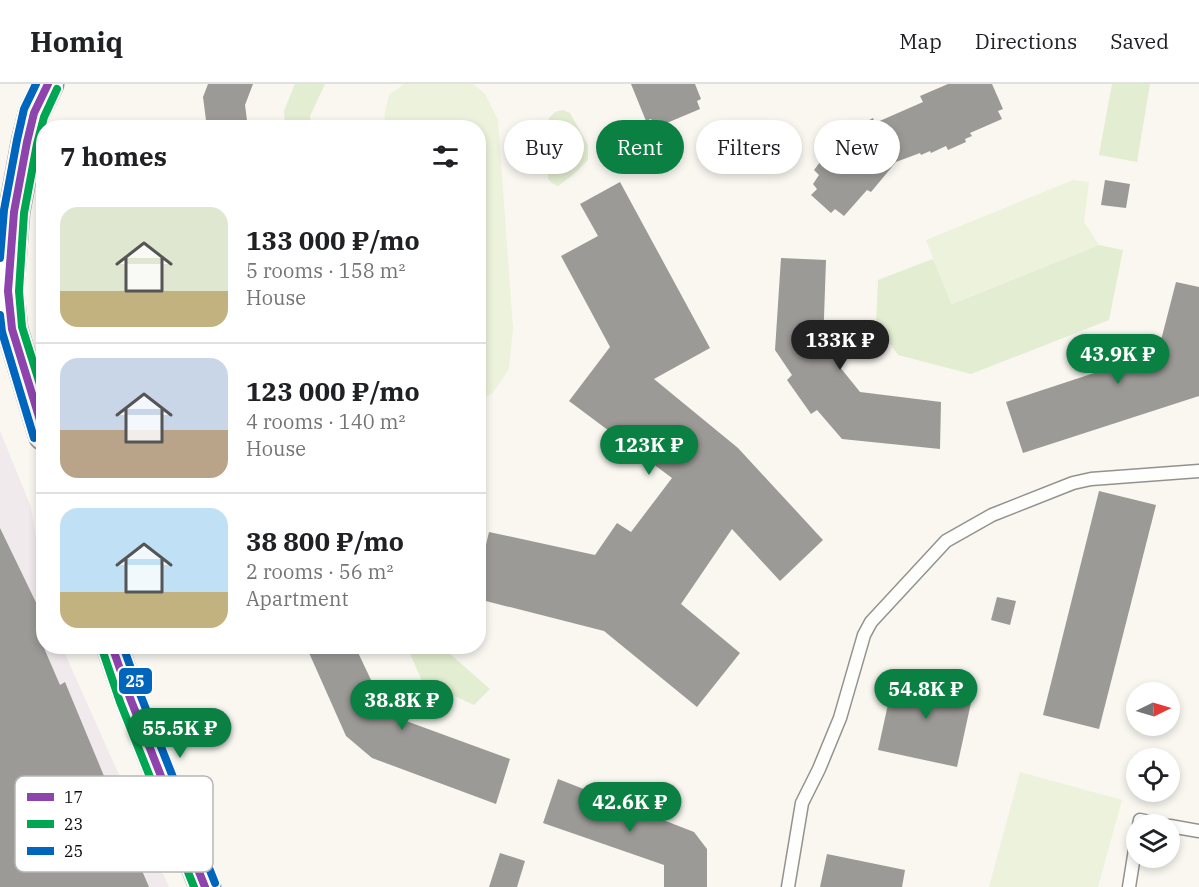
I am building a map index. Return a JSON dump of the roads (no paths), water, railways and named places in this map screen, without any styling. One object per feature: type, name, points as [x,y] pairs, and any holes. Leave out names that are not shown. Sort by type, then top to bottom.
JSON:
[{"type":"street","points":[[36,408],[12,329],[8,291],[15,212],[27,142],[34,114],[48,84]]},
{"type":"street","points":[[115,654],[161,776]]},
{"type":"street","points":[[199,872],[205,887]]},
{"type":"lane","points":[[788,887],[802,803],[840,718],[864,635],[871,621],[946,541],[992,515],[1073,483],[1091,479],[1199,471]]},
{"type":"lane","points":[[1180,828],[1199,831]]},
{"type":"lane","points":[[1129,887],[1132,868]]}]
